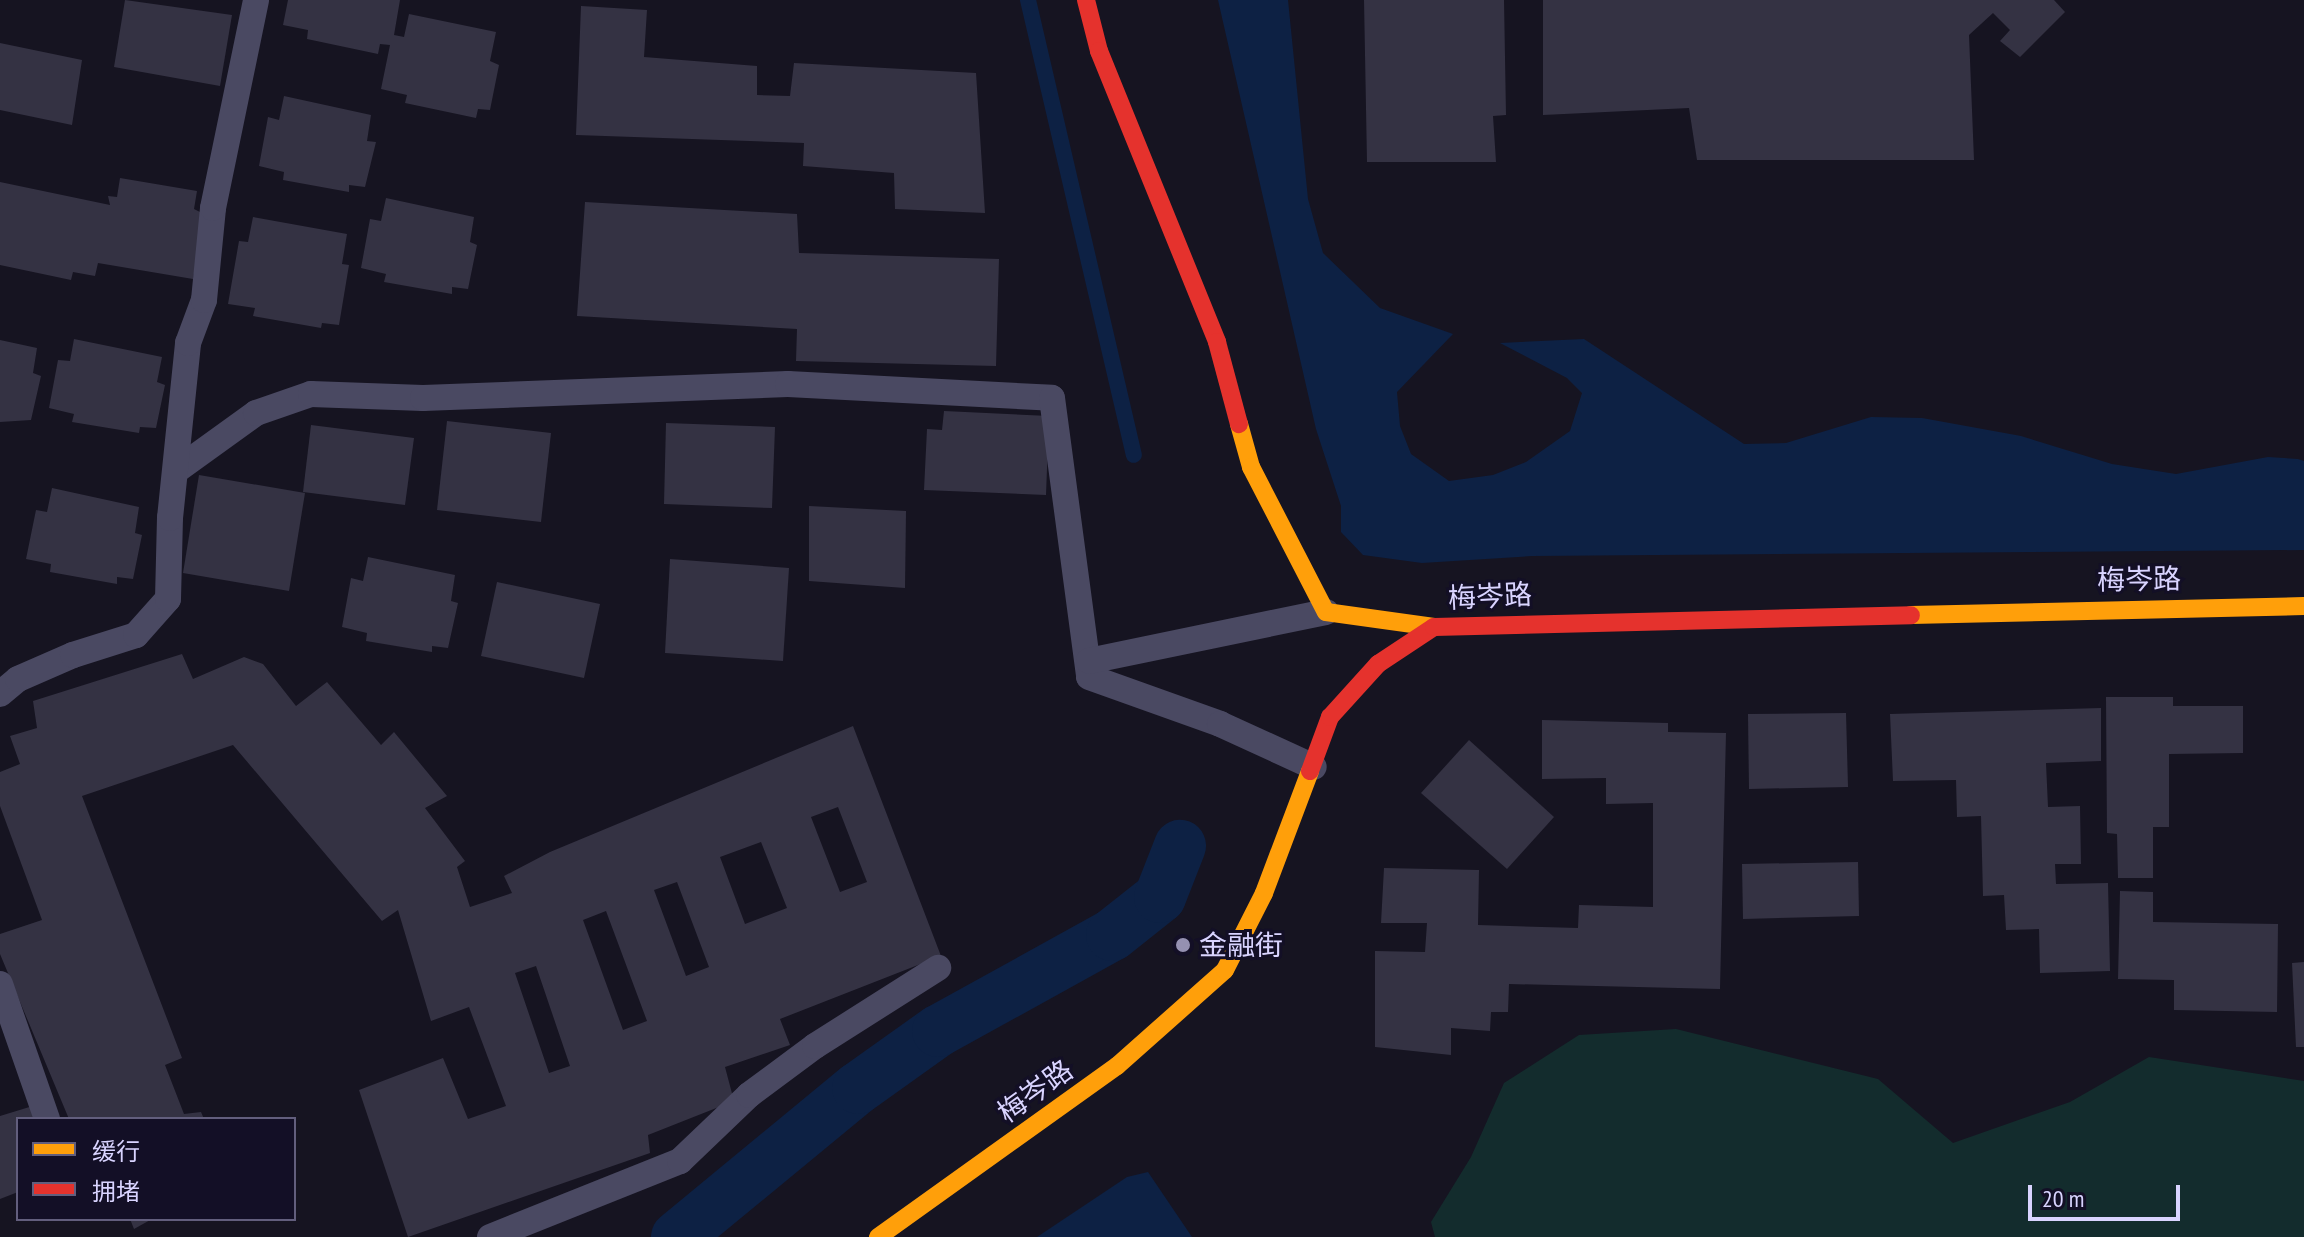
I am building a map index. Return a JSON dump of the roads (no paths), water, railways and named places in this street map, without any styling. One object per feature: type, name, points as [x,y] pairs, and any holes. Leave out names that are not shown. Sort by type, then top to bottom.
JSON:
[{"type":"street","points":[[1086,0],[1099,51],[1217,342],[1251,467],[1326,612],[1434,627]]},
{"type":"street","name":"梅岑路","points":[[878,1237],[1117,1066],[1225,970],[1264,893],[1314,767],[1330,717],[1378,664],[1434,627],[2304,606]]},
{"type":"lane","points":[[0,694],[18,679],[73,655],[136,635],[168,599],[170,518],[188,343],[204,300],[213,208],[256,0]]},
{"type":"lane","points":[[177,470],[256,413],[311,394],[423,398],[788,384],[1052,398],[1066,474],[1073,576],[1089,661],[1089,677],[1220,724],[1314,767]]},
{"type":"lane","points":[[1089,661],[1326,612]]},
{"type":"lane","points":[[490,1237],[680,1161],[749,1095],[815,1046],[938,968]]},
{"type":"lane","points":[[0,984],[46,1117]]},
{"type":"water","points":[[1218,0],[1288,0],[1308,199],[1323,253],[1380,308],[1453,334],[1397,392],[1400,426],[1411,454],[1449,481],[1493,475],[1526,462],[1570,431],[1582,393],[1567,378],[1500,343],[1584,339],[1744,444],[1786,443],[1871,417],[1922,418],[2021,436],[2112,464],[2176,474],[2268,457],[2298,459],[2304,461],[2304,550],[1532,556],[1422,563],[1363,555],[1341,532],[1341,506],[1316,429]]},
{"type":"water","points":[[1148,1172],[1192,1237],[1037,1237],[1127,1177]]},
{"type":"waterway","points":[[1028,0],[1134,455]]},
{"type":"waterway","points":[[677,1237],[858,1088],[938,1031],[1112,935],[1160,897],[1180,846]]},
{"type":"place","name":"金融街","points":[[1183,945]]}]
